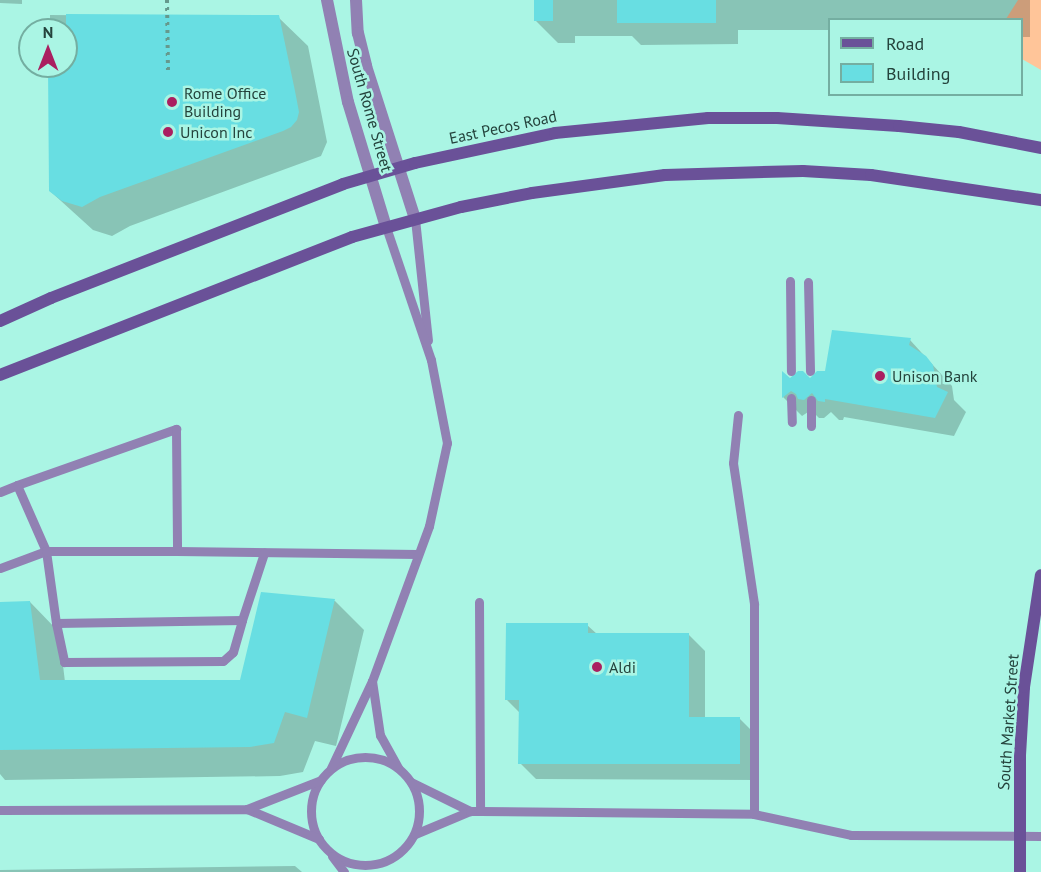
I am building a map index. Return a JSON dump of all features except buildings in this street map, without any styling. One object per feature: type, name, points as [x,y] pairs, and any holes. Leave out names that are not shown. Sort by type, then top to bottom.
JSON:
[{"type":"main road","name":"East Pecos Road","points":[[0,321],[167,253],[371,175],[564,131],[708,118],[865,123],[958,132],[1041,148]]},
{"type":"main road","points":[[0,375],[352,237],[415,219],[532,193],[598,182],[736,172],[803,171],[871,175],[1041,200]]},
{"type":"main road","name":"South Market Street","points":[[1020,872],[1020,755],[1024,687],[1041,574]]},
{"type":"street","name":"South Rome Street","points":[[327,0],[339,68],[386,227]]},
{"type":"street","name":"South Rome Street","points":[[356,0],[358,33],[377,107],[415,219]]},
{"type":"lane","points":[[344,872],[319,839],[313,825],[311,809],[321,780],[332,768],[372,681],[433,513],[447,443],[431,360],[415,219]]},
{"type":"lane","points":[[386,227],[431,360]]},
{"type":"lane","points":[[790,281],[791,371]]},
{"type":"lane","points":[[808,282],[810,371]]},
{"type":"lane","points":[[791,398],[792,423]]},
{"type":"lane","points":[[811,400],[811,426]]},
{"type":"lane","points":[[738,415],[733,464],[754,604],[754,814]]},
{"type":"lane","points":[[0,492],[17,484],[176,429],[177,550]]},
{"type":"lane","points":[[17,484],[46,550],[64,662],[223,661],[233,652],[264,553]]},
{"type":"lane","points":[[0,568],[46,550],[418,554]]},
{"type":"lane","points":[[475,811],[479,602]]},
{"type":"lane","points":[[56,623],[242,620]]},
{"type":"lane","points":[[329,851],[357,864],[373,865],[390,859],[405,849],[415,834],[420,816],[418,798],[411,782],[399,768],[380,735],[372,681]]},
{"type":"lane","points":[[332,768],[347,760],[365,757],[383,760],[399,768]]},
{"type":"lane","points":[[0,810],[247,808],[321,780]]},
{"type":"lane","points":[[411,782],[475,811]]},
{"type":"lane","points":[[247,808],[319,839]]},
{"type":"lane","points":[[415,834],[475,811],[754,814],[851,835],[1041,837]]},
{"type":"lane","points":[[384,872],[390,859]]},
{"type":"path","points":[[167,0],[168,70]]},
{"type":"shaded area","points":[[1018,0],[1041,0],[1041,70],[1023,60],[1023,18],[1007,18]]},
{"type":"place","name":"Rome Office Building","points":[[172,102]]},
{"type":"place","name":"Unicon Inc","points":[[168,132]]},
{"type":"place","name":"Unison Bank","points":[[880,376]]},
{"type":"place","name":"Aldi","points":[[597,667]]}]
